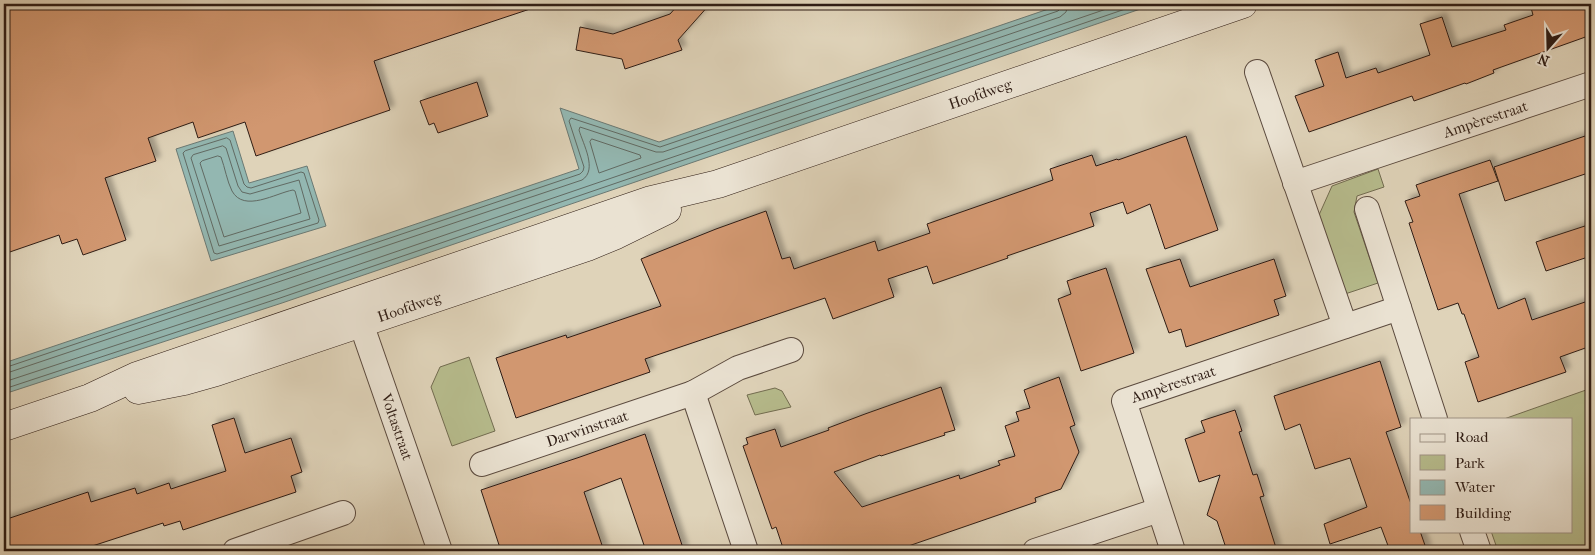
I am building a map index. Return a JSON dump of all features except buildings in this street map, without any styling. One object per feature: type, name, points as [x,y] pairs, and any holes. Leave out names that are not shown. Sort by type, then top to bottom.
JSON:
[{"type":"main road","name":"Hoofdweg","points":[[4,428],[90,398],[137,376],[357,312],[651,200],[718,184],[1243,4]]},
{"type":"street","points":[[1257,72],[1345,326]]},
{"type":"street","name":"Ampèrestraat","points":[[1295,183],[1591,84]]},
{"type":"street","points":[[1367,209],[1435,418]]},
{"type":"street","name":"Ampèrestraat","points":[[1173,551],[1158,510],[1124,401],[1399,308]]},
{"type":"street","name":"Voltastraat","points":[[357,312],[440,551]]},
{"type":"street","name":"Darwinstraat","points":[[482,464],[693,393],[738,368],[791,350]]},
{"type":"street","points":[[693,393],[746,551]]},
{"type":"street","points":[[1035,551],[1158,510]]},
{"type":"street","points":[[235,551],[343,513]]},
{"type":"street","points":[[1472,532],[1478,551]]},
{"type":"green space","points":[[1378,169],[1384,187],[1357,196],[1354,212],[1378,283],[1345,294],[1319,215],[1332,186]]},
{"type":"green space","points":[[469,357],[495,431],[452,446],[431,387],[440,367]]},
{"type":"green space","points":[[775,388],[782,391],[791,407],[755,415],[747,395]]},
{"type":"green space","points":[[1586,390],[1591,406],[1591,551],[1498,551],[1491,532],[1572,532],[1572,418],[1507,418]]},
{"type":"water","points":[[1063,4],[1155,4],[282,303],[4,394],[4,363],[579,169],[560,108],[659,142]]},
{"type":"water","points":[[233,131],[249,183],[307,166],[326,226],[211,261],[176,149]]}]
